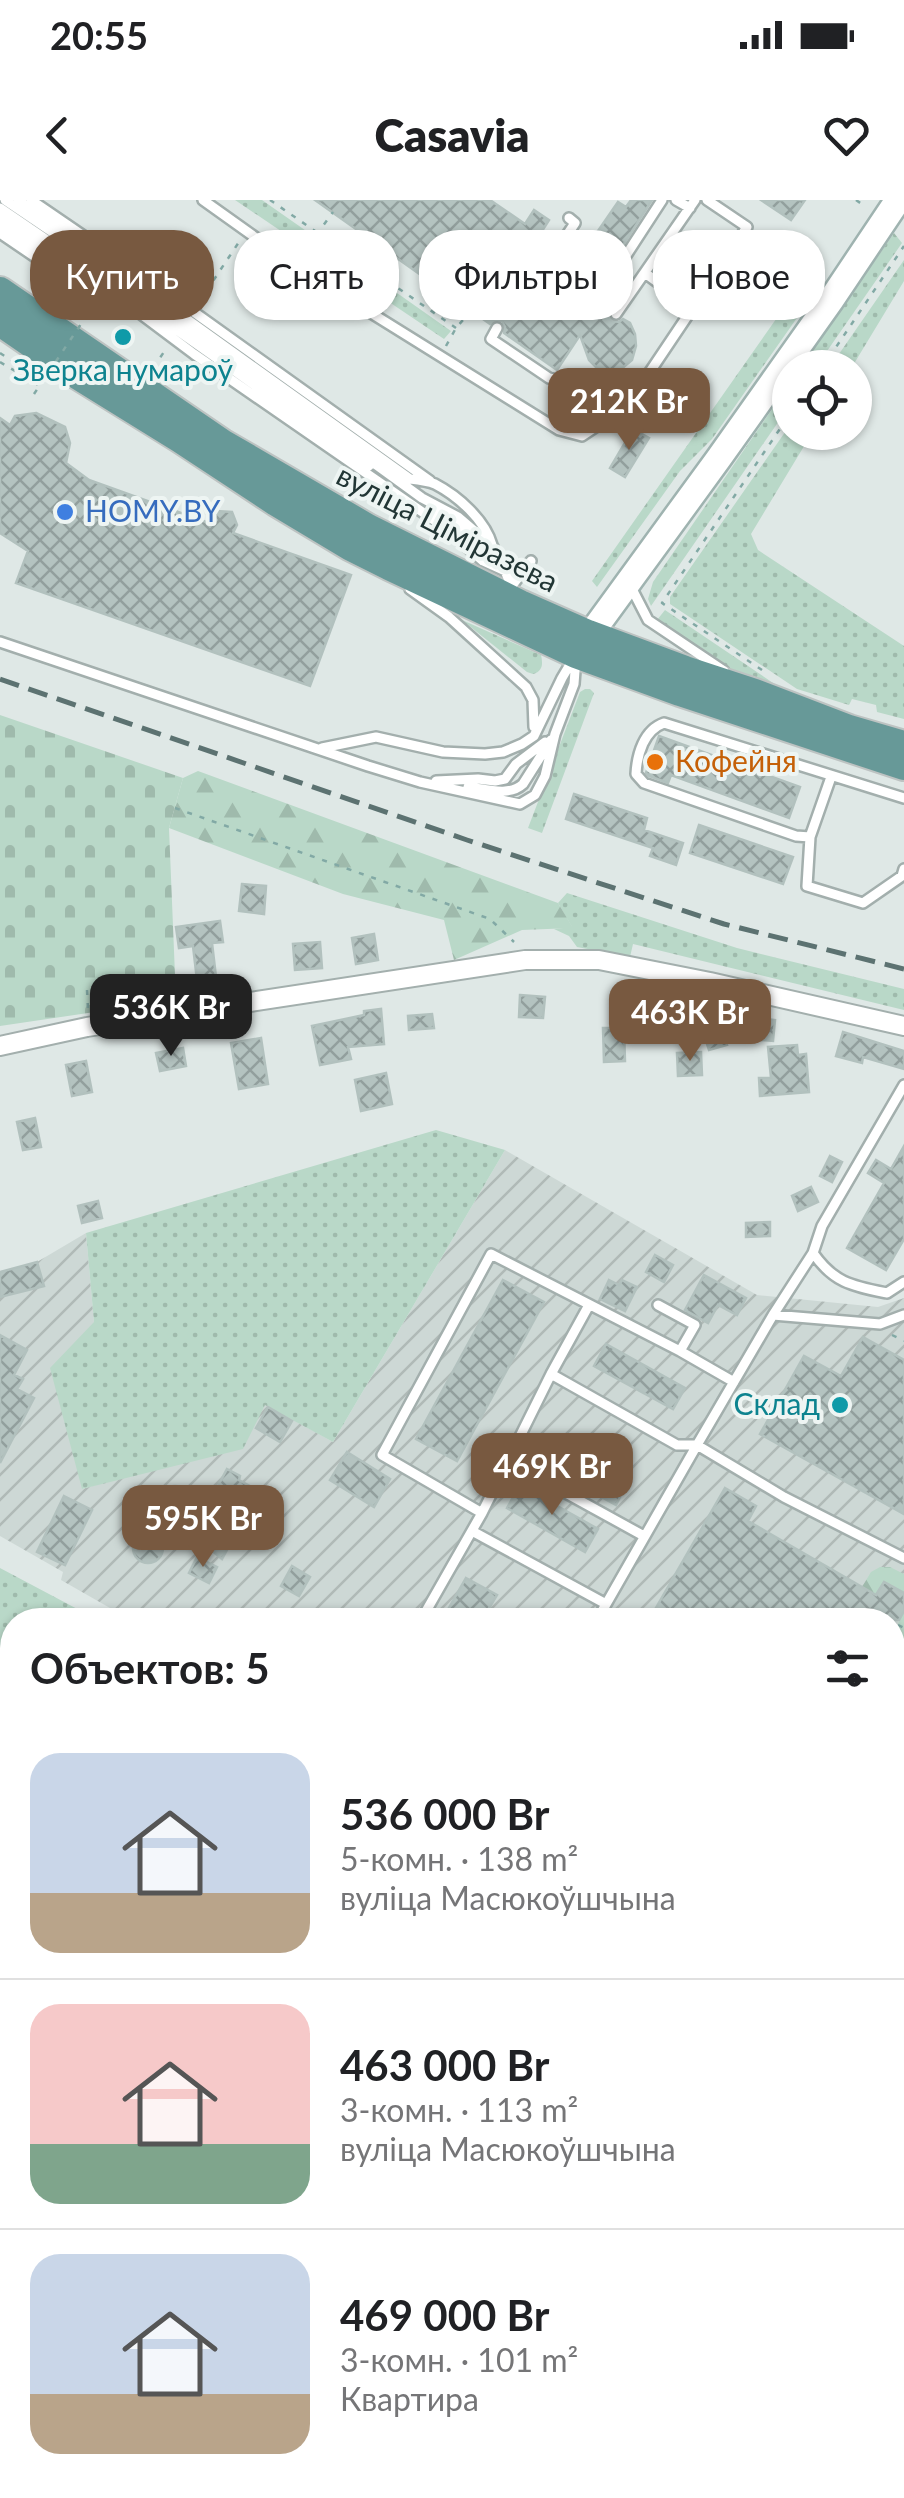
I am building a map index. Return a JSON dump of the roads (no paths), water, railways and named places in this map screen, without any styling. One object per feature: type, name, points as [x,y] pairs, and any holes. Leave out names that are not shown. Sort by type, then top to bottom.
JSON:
[{"type":"main road","name":"вуліца Ціміразева","points":[[0,291],[222,443],[368,528],[516,596],[582,644],[685,670],[758,681],[850,729],[904,745]]},
{"type":"main road","name":"вуліца Ціміразева","points":[[0,322],[74,373],[351,547],[582,644],[680,692],[904,766]]},
{"type":"street","points":[[582,644],[820,316],[898,200]]},
{"type":"street","points":[[0,1046],[86,1026],[525,960],[599,960],[904,1026]]},
{"type":"lane","points":[[4,200],[49,230]]},
{"type":"lane","points":[[18,200],[61,230]]},
{"type":"lane","points":[[31,200],[75,230]]},
{"type":"lane","points":[[203,200],[294,265],[440,356],[560,430],[582,436],[627,406],[685,320]]},
{"type":"lane","points":[[633,245],[662,200]]},
{"type":"lane","points":[[633,290],[693,204],[676,200]]},
{"type":"lane","points":[[706,200],[722,203],[747,227],[745,230]]},
{"type":"lane","points":[[0,208],[91,270],[153,295],[410,479],[432,482]]},
{"type":"lane","points":[[0,216],[86,274],[149,300],[422,498],[458,517],[492,547]]},
{"type":"lane","points":[[569,218],[575,223],[570,230]]},
{"type":"lane","points":[[0,224],[88,284],[143,306],[420,503],[454,522],[504,572]]},
{"type":"lane","points":[[0,234],[88,294],[138,312],[444,527],[483,561],[504,572]]},
{"type":"lane","points":[[645,273],[653,279]]},
{"type":"lane","points":[[205,320],[460,501],[488,530],[516,596]]},
{"type":"lane","points":[[497,328],[491,338],[549,378],[591,387],[647,377]]},
{"type":"lane","points":[[351,547],[449,617],[526,687],[533,700],[534,736]]},
{"type":"lane","points":[[516,596],[531,561]]},
{"type":"lane","points":[[629,583],[648,620],[758,681]]},
{"type":"lane","points":[[0,642],[420,782],[520,804],[535,796],[542,784],[574,684],[582,644]]},
{"type":"lane","points":[[319,748],[376,736],[443,752],[503,752],[534,736],[582,644]]},
{"type":"lane","points":[[810,837],[796,836],[644,783],[636,774],[636,764],[652,727],[664,724],[904,798]]},
{"type":"lane","points":[[420,782],[505,779],[516,764],[555,734]]},
{"type":"lane","points":[[420,782],[517,790],[555,734]]},
{"type":"lane","points":[[831,777],[810,837],[806,886],[862,904],[902,876],[904,869]]},
{"type":"lane","points":[[604,1608],[773,1314],[813,1253],[822,1226],[904,1085]]},
{"type":"lane","points":[[813,1253],[826,1272],[856,1287],[887,1293],[904,1282]]},
{"type":"lane","points":[[482,1514],[382,1455],[491,1254],[734,1382]]},
{"type":"lane","points":[[428,1608],[482,1514],[589,1304]]},
{"type":"lane","points":[[658,1304],[694,1325],[680,1351]]},
{"type":"lane","points":[[773,1314],[880,1324],[904,1315]]},
{"type":"lane","points":[[551,1374],[677,1445],[697,1445],[784,1497],[904,1558]]},
{"type":"lane","points":[[544,1481],[644,1536]]},
{"type":"lane","points":[[472,1531],[606,1604]]},
{"type":"railway","points":[[0,679],[724,924],[904,969]]},
{"type":"place","name":"Зверка нумароў","points":[[123,337]]},
{"type":"place","name":"HOMY.BY","points":[[65,512]]},
{"type":"place","name":"Кофейня","points":[[655,762]]},
{"type":"place","name":"Склад","points":[[840,1405]]}]
